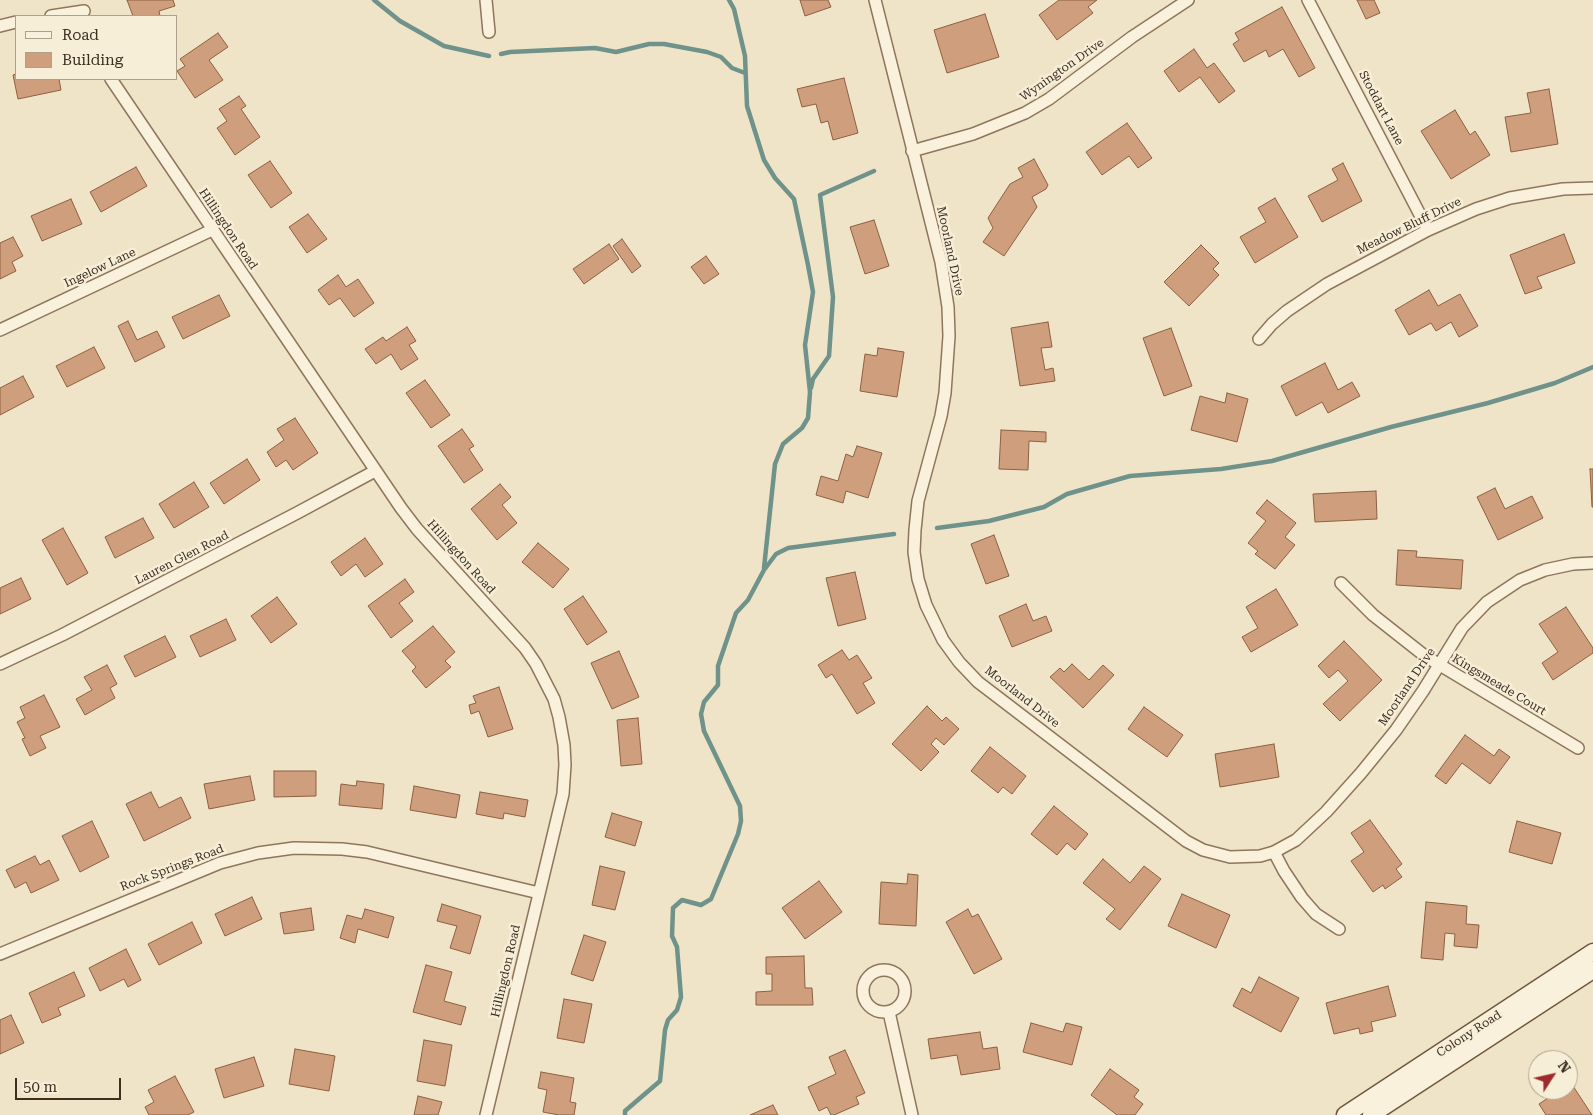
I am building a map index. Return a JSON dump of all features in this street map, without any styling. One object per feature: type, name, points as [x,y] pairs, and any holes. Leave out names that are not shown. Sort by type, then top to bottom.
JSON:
[{"type":"main road","name":"Colony Road","points":[[1345,1115],[1593,952]]},
{"type":"main road","name":"Colony Road","points":[[1371,1115],[1593,970]]},
{"type":"street","points":[[486,0],[489,32]]},
{"type":"street","name":"Moorland Drive","points":[[875,0],[942,271],[948,307],[949,336],[945,393],[941,416],[918,501],[914,530],[914,552],[918,579],[936,628],[959,662],[978,682],[1186,841],[1212,853],[1230,857],[1260,856],[1288,845],[1306,831],[1361,773],[1396,730],[1469,619],[1497,594],[1520,580],[1545,570],[1573,564],[1593,563]]},
{"type":"street","name":"Wynington Drive","points":[[912,151],[973,134],[1025,113],[1049,99],[1132,37],[1188,0]]},
{"type":"street","name":"Stoddart Lane","points":[[1308,0],[1428,230]]},
{"type":"street","points":[[56,15],[84,9]]},
{"type":"street","points":[[0,26],[15,22]]},
{"type":"street","name":"Hillingdon Road","points":[[112,80],[374,471],[417,529],[525,648],[536,664],[554,699],[560,718],[564,745],[563,794],[486,1115]]},
{"type":"street","name":"Meadow Bluff Drive","points":[[1259,339],[1287,311],[1327,284],[1428,230],[1476,209],[1510,198],[1563,189],[1593,188]]},
{"type":"street","name":"Ingelow Lane","points":[[0,330],[212,230]]},
{"type":"street","name":"Lauren Glen Road","points":[[0,664],[71,631],[289,518],[374,471]]},
{"type":"street","name":"Kingsmeade Court","points":[[1341,583],[1373,615],[1439,666],[1578,748]]},
{"type":"street","name":"Rock Springs Road","points":[[0,954],[212,866],[258,853],[294,848],[342,849],[366,852],[539,893]]},
{"type":"street","points":[[1274,852],[1284,872],[1302,898],[1316,914],[1339,929]]},
{"type":"street","points":[[889,1012],[912,1115]]},
{"type":"building","points":[[127,0],[173,0],[175,6],[159,11],[160,15],[133,15]]},
{"type":"building","points":[[800,0],[828,0],[831,7],[805,16]]},
{"type":"building","points":[[1059,0],[1097,0],[1088,7],[1093,13],[1057,40],[1039,15]]},
{"type":"building","points":[[1357,0],[1374,0],[1380,13],[1366,19]]},
{"type":"building","points":[[1282,7],[1315,68],[1299,77],[1283,49],[1269,57],[1266,50],[1244,62],[1233,44],[1239,40],[1235,33]]},
{"type":"building","points":[[985,14],[999,57],[947,73],[934,30]]},
{"type":"building","points":[[218,33],[228,47],[209,60],[223,80],[195,98],[178,72],[178,70],[185,66],[180,59]]},
{"type":"building","points":[[1194,49],[1207,68],[1214,63],[1235,91],[1219,103],[1200,77],[1179,92],[1164,71]]},
{"type":"building","points":[[15,74],[15,80],[59,80],[61,90],[18,99],[13,75]]},
{"type":"building","points":[[844,78],[858,133],[833,140],[828,121],[821,123],[816,104],[802,107],[797,89]]},
{"type":"building","points":[[1549,89],[1558,144],[1511,152],[1505,117],[1531,113],[1527,93]]},
{"type":"building","points":[[239,96],[246,106],[241,109],[260,137],[235,155],[217,128],[227,121],[219,109]]},
{"type":"building","points":[[1455,110],[1470,135],[1475,131],[1490,155],[1451,179],[1421,131]]},
{"type":"building","points":[[1127,123],[1152,158],[1138,168],[1129,156],[1102,175],[1086,152]]},
{"type":"building","points":[[1034,159],[1048,185],[1046,189],[1032,197],[1037,207],[1004,256],[983,242],[993,228],[988,218],[1010,184],[1023,177],[1018,168]]},
{"type":"building","points":[[270,161],[292,193],[271,208],[248,175]]},
{"type":"building","points":[[1343,163],[1362,201],[1322,222],[1308,196],[1338,180],[1332,169]]},
{"type":"building","points":[[136,167],[147,186],[101,212],[90,192]]},
{"type":"building","points":[[1275,198],[1298,237],[1255,263],[1240,237],[1266,222],[1258,208]]},
{"type":"building","points":[[71,199],[82,224],[42,241],[31,216]]},
{"type":"building","points":[[308,214],[327,239],[307,253],[289,227]]},
{"type":"building","points":[[874,220],[889,266],[865,274],[850,227]]},
{"type":"building","points":[[1564,234],[1575,263],[1537,277],[1542,288],[1525,294],[1510,255]]},
{"type":"building","points":[[13,237],[23,256],[12,262],[16,271],[0,279],[0,243]]},
{"type":"building","points":[[622,239],[641,266],[632,273],[613,246]]},
{"type":"building","points":[[609,244],[619,259],[584,284],[573,269]]},
{"type":"building","points":[[1201,245],[1219,263],[1213,269],[1219,275],[1189,306],[1164,282]]},
{"type":"building","points":[[706,256],[719,274],[704,284],[691,267]]},
{"type":"building","points":[[338,275],[346,287],[358,279],[374,303],[354,317],[340,298],[329,305],[318,290]]},
{"type":"building","points":[[1429,290],[1438,306],[1460,294],[1478,326],[1459,337],[1451,322],[1436,331],[1431,323],[1409,335],[1395,310]]},
{"type":"building","points":[[219,295],[230,316],[183,339],[172,317]]},
{"type":"building","points":[[128,321],[137,340],[157,331],[165,347],[135,362],[118,326]]},
{"type":"building","points":[[1048,322],[1052,347],[1041,348],[1045,370],[1053,368],[1055,381],[1020,386],[1011,328]]},
{"type":"building","points":[[407,327],[416,341],[409,345],[418,359],[401,370],[391,354],[376,364],[365,349],[383,337],[386,341]]},
{"type":"building","points":[[1171,328],[1192,386],[1164,396],[1143,338]]},
{"type":"building","points":[[94,347],[105,368],[67,387],[56,366]]},
{"type":"building","points":[[878,348],[904,352],[897,397],[860,391],[865,354],[877,356]]},
{"type":"building","points":[[1325,363],[1338,390],[1352,382],[1360,396],[1328,413],[1322,402],[1296,416],[1281,386]]},
{"type":"building","points":[[23,376],[34,397],[0,415],[0,388]]},
{"type":"building","points":[[425,380],[450,415],[431,428],[406,393]]},
{"type":"building","points":[[1227,393],[1248,399],[1237,442],[1191,430],[1200,396],[1225,403]]},
{"type":"building","points":[[295,418],[318,453],[293,470],[286,460],[276,467],[267,452],[284,440],[277,429]]},
{"type":"building","points":[[462,429],[474,446],[469,449],[483,470],[464,483],[438,446]]},
{"type":"building","points":[[1001,430],[1046,432],[1046,442],[1029,441],[1028,470],[999,469]]},
{"type":"building","points":[[857,446],[882,453],[868,498],[846,491],[843,503],[816,495],[821,476],[838,481],[846,454],[853,457]]},
{"type":"building","points":[[247,459],[260,480],[224,504],[210,483]]},
{"type":"building","points":[[1590,469],[1593,469],[1593,507],[1592,507]]},
{"type":"building","points":[[194,482],[209,507],[174,528],[159,504]]},
{"type":"building","points":[[500,484],[511,497],[502,505],[517,523],[497,540],[471,509]]},
{"type":"building","points":[[1495,488],[1505,509],[1532,496],[1543,518],[1498,540],[1477,497]]},
{"type":"building","points":[[1376,491],[1377,519],[1315,522],[1313,494]]},
{"type":"building","points":[[1267,500],[1296,523],[1285,537],[1295,545],[1275,569],[1255,554],[1258,551],[1248,543],[1266,521],[1256,513]]},
{"type":"building","points":[[143,518],[154,538],[115,558],[105,537]]},
{"type":"building","points":[[63,528],[88,573],[67,585],[42,540]]},
{"type":"building","points":[[994,535],[1009,576],[986,584],[971,544]]},
{"type":"building","points":[[365,538],[383,564],[365,577],[356,564],[341,576],[331,562]]},
{"type":"building","points":[[538,543],[569,569],[553,588],[522,562]]},
{"type":"building","points":[[1398,550],[1417,551],[1416,557],[1463,560],[1461,589],[1396,585]]},
{"type":"building","points":[[855,572],[866,619],[838,626],[826,578]]},
{"type":"building","points":[[21,578],[31,599],[0,614],[0,588]]},
{"type":"building","points":[[405,579],[414,592],[399,603],[413,621],[391,638],[368,606]]},
{"type":"building","points":[[1276,589],[1298,625],[1251,652],[1242,637],[1258,628],[1246,607]]},
{"type":"building","points":[[583,596],[607,632],[587,645],[564,609]]},
{"type":"building","points":[[277,597],[297,624],[271,643],[251,616]]},
{"type":"building","points":[[1026,604],[1033,621],[1046,616],[1052,631],[1012,647],[999,616]]},
{"type":"building","points":[[1566,607],[1593,648],[1593,653],[1553,680],[1542,663],[1558,652],[1539,624]]},
{"type":"building","points":[[226,619],[236,640],[200,657],[190,636]]},
{"type":"building","points":[[433,626],[455,652],[445,661],[451,667],[426,688],[412,671],[416,667],[402,651]]},
{"type":"building","points":[[165,636],[176,657],[135,677],[124,656]]},
{"type":"building","points":[[1344,641],[1382,680],[1340,721],[1323,704],[1348,681],[1338,670],[1329,678],[1318,666]]},
{"type":"building","points":[[842,650],[849,660],[857,655],[872,678],[863,683],[875,703],[857,714],[832,674],[826,678],[818,665]]},
{"type":"building","points":[[619,651],[639,697],[612,709],[591,663]]},
{"type":"building","points":[[1072,664],[1089,680],[1103,665],[1114,675],[1083,708],[1050,677],[1060,668],[1064,672]]},
{"type":"building","points":[[107,665],[117,684],[110,688],[115,698],[85,715],[76,699],[92,690],[84,677]]},
{"type":"building","points":[[499,687],[513,729],[488,737],[479,711],[471,714],[469,705],[476,703],[473,696]]},
{"type":"building","points":[[44,695],[60,727],[40,736],[46,748],[30,756],[22,739],[25,738],[17,722],[25,718],[20,707]]},
{"type":"building","points":[[927,706],[942,721],[946,717],[959,729],[944,745],[936,738],[931,744],[939,752],[921,771],[892,744]]},
{"type":"building","points":[[1144,707],[1183,735],[1167,757],[1128,729]]},
{"type":"building","points":[[638,718],[642,764],[621,766],[617,720]]},
{"type":"building","points":[[1465,735],[1494,756],[1499,749],[1510,757],[1490,784],[1462,763],[1446,784],[1435,776]]},
{"type":"building","points":[[1274,744],[1279,777],[1220,787],[1215,754]]},
{"type":"building","points":[[990,747],[1026,776],[1012,794],[1003,787],[998,793],[971,771]]},
{"type":"building","points":[[274,771],[316,771],[316,796],[274,797]]},
{"type":"building","points":[[250,776],[255,800],[209,809],[204,784]]},
{"type":"building","points":[[357,781],[384,784],[382,809],[339,805],[341,784],[356,786]]},
{"type":"building","points":[[414,786],[460,795],[456,818],[410,810]]},
{"type":"building","points":[[151,792],[159,808],[181,797],[191,818],[144,841],[126,804]]},
{"type":"building","points":[[480,792],[528,800],[525,817],[504,813],[503,819],[476,814]]},
{"type":"building","points":[[1054,806],[1088,834],[1075,850],[1067,843],[1057,855],[1031,834]]},
{"type":"building","points":[[612,813],[642,822],[635,846],[605,837]]},
{"type":"building","points":[[1370,820],[1402,864],[1396,869],[1402,877],[1385,889],[1383,885],[1373,892],[1351,861],[1364,852],[1351,833]]},
{"type":"building","points":[[92,821],[109,857],[80,872],[62,836]]},
{"type":"building","points":[[1517,821],[1561,833],[1552,864],[1509,852]]},
{"type":"building","points":[[35,856],[40,865],[49,860],[59,880],[31,893],[26,882],[15,888],[6,870]]},
{"type":"building","points":[[1103,859],[1130,883],[1144,866],[1161,879],[1120,930],[1106,919],[1115,909],[1083,883]]},
{"type":"building","points":[[600,866],[625,872],[615,910],[592,905]]},
{"type":"building","points":[[908,874],[918,875],[916,926],[879,924],[881,882],[907,884]]},
{"type":"building","points":[[819,881],[842,912],[805,939],[782,908]]},
{"type":"building","points":[[1182,894],[1230,915],[1216,948],[1168,926]]},
{"type":"building","points":[[252,897],[262,919],[225,936],[215,914]]},
{"type":"building","points":[[1426,902],[1467,906],[1466,924],[1479,925],[1477,948],[1454,946],[1455,934],[1445,933],[1443,960],[1421,958]]},
{"type":"building","points":[[442,904],[481,916],[470,954],[450,948],[457,926],[437,921]]},
{"type":"building","points":[[311,908],[314,930],[284,934],[280,913]]},
{"type":"building","points":[[365,909],[394,917],[388,938],[358,929],[355,943],[340,938],[347,915],[362,919]]},
{"type":"building","points":[[968,909],[972,917],[978,914],[1002,959],[974,974],[946,922]]},
{"type":"building","points":[[192,922],[202,943],[159,965],[148,944]]},
{"type":"building","points":[[584,935],[606,942],[593,981],[571,974]]},
{"type":"building","points":[[126,949],[141,980],[128,987],[124,979],[100,991],[89,968]]},
{"type":"building","points":[[804,956],[805,988],[812,988],[813,1005],[756,1005],[756,992],[772,991],[772,974],[766,974],[766,957]]},
{"type":"building","points":[[426,965],[452,972],[444,1001],[466,1007],[461,1025],[413,1012]]},
{"type":"building","points":[[74,972],[85,996],[58,1008],[61,1015],[42,1023],[29,993]]},
{"type":"building","points":[[1259,977],[1299,998],[1281,1032],[1233,1006],[1242,988],[1251,993]]},
{"type":"building","points":[[1388,986],[1396,1016],[1371,1022],[1373,1031],[1360,1034],[1359,1028],[1334,1034],[1326,1003]]},
{"type":"building","points":[[564,999],[592,1004],[584,1043],[557,1038]]},
{"type":"building","points":[[11,1015],[24,1043],[0,1054],[0,1020]]},
{"type":"building","points":[[1031,1023],[1063,1032],[1066,1023],[1082,1027],[1072,1065],[1023,1052]]},
{"type":"building","points":[[980,1032],[983,1049],[997,1047],[1000,1069],[961,1075],[957,1055],[931,1059],[928,1039]]},
{"type":"building","points":[[424,1040],[452,1045],[445,1086],[417,1081]]},
{"type":"building","points":[[295,1049],[335,1056],[329,1091],[289,1084]]},
{"type":"building","points":[[845,1050],[865,1093],[856,1097],[859,1104],[831,1115],[827,1107],[819,1111],[808,1087],[836,1074],[829,1057]]},
{"type":"building","points":[[254,1057],[264,1086],[224,1098],[215,1069]]},
{"type":"building","points":[[1110,1069],[1139,1090],[1134,1097],[1143,1104],[1135,1115],[1117,1115],[1091,1095]]},
{"type":"building","points":[[541,1072],[574,1078],[570,1102],[576,1103],[574,1115],[543,1112],[547,1090],[538,1088]]},
{"type":"building","points":[[175,1076],[194,1112],[188,1115],[149,1115],[145,1107],[154,1102],[148,1090]]},
{"type":"building","points":[[1578,1094],[1592,1115],[1546,1115],[1539,1104],[1545,1100],[1578,1100]]},
{"type":"building","points":[[418,1096],[442,1102],[438,1115],[414,1115]]},
{"type":"building","points":[[773,1105],[778,1115],[750,1115]]},
{"type":"waterway","points":[[374,0],[400,21],[444,46],[489,56]]},
{"type":"waterway","points":[[729,0],[734,9],[745,56],[747,106],[764,160],[775,178],[794,199],[813,292],[805,345],[810,392],[808,418],[802,428],[783,444],[775,464],[764,568]]},
{"type":"waterway","points":[[501,54],[595,48],[616,52],[649,44],[664,44],[707,52],[721,57],[732,68],[745,73]]},
{"type":"waterway","points":[[811,388],[813,379],[829,356],[833,297],[820,195],[874,171]]},
{"type":"waterway","points":[[937,528],[989,521],[1044,507],[1067,494],[1130,476],[1221,469],[1272,461],[1391,427],[1488,403],[1555,383],[1593,367]]},
{"type":"waterway","points":[[625,1115],[625,1111],[660,1081],[665,1030],[668,1020],[677,1010],[681,997],[677,947],[672,936],[673,908],[682,900],[701,905],[711,899],[738,834],[741,821],[740,806],[704,731],[701,714],[704,702],[718,685],[718,666],[736,613],[748,600],[764,570],[776,554],[788,548],[894,534]]}]
